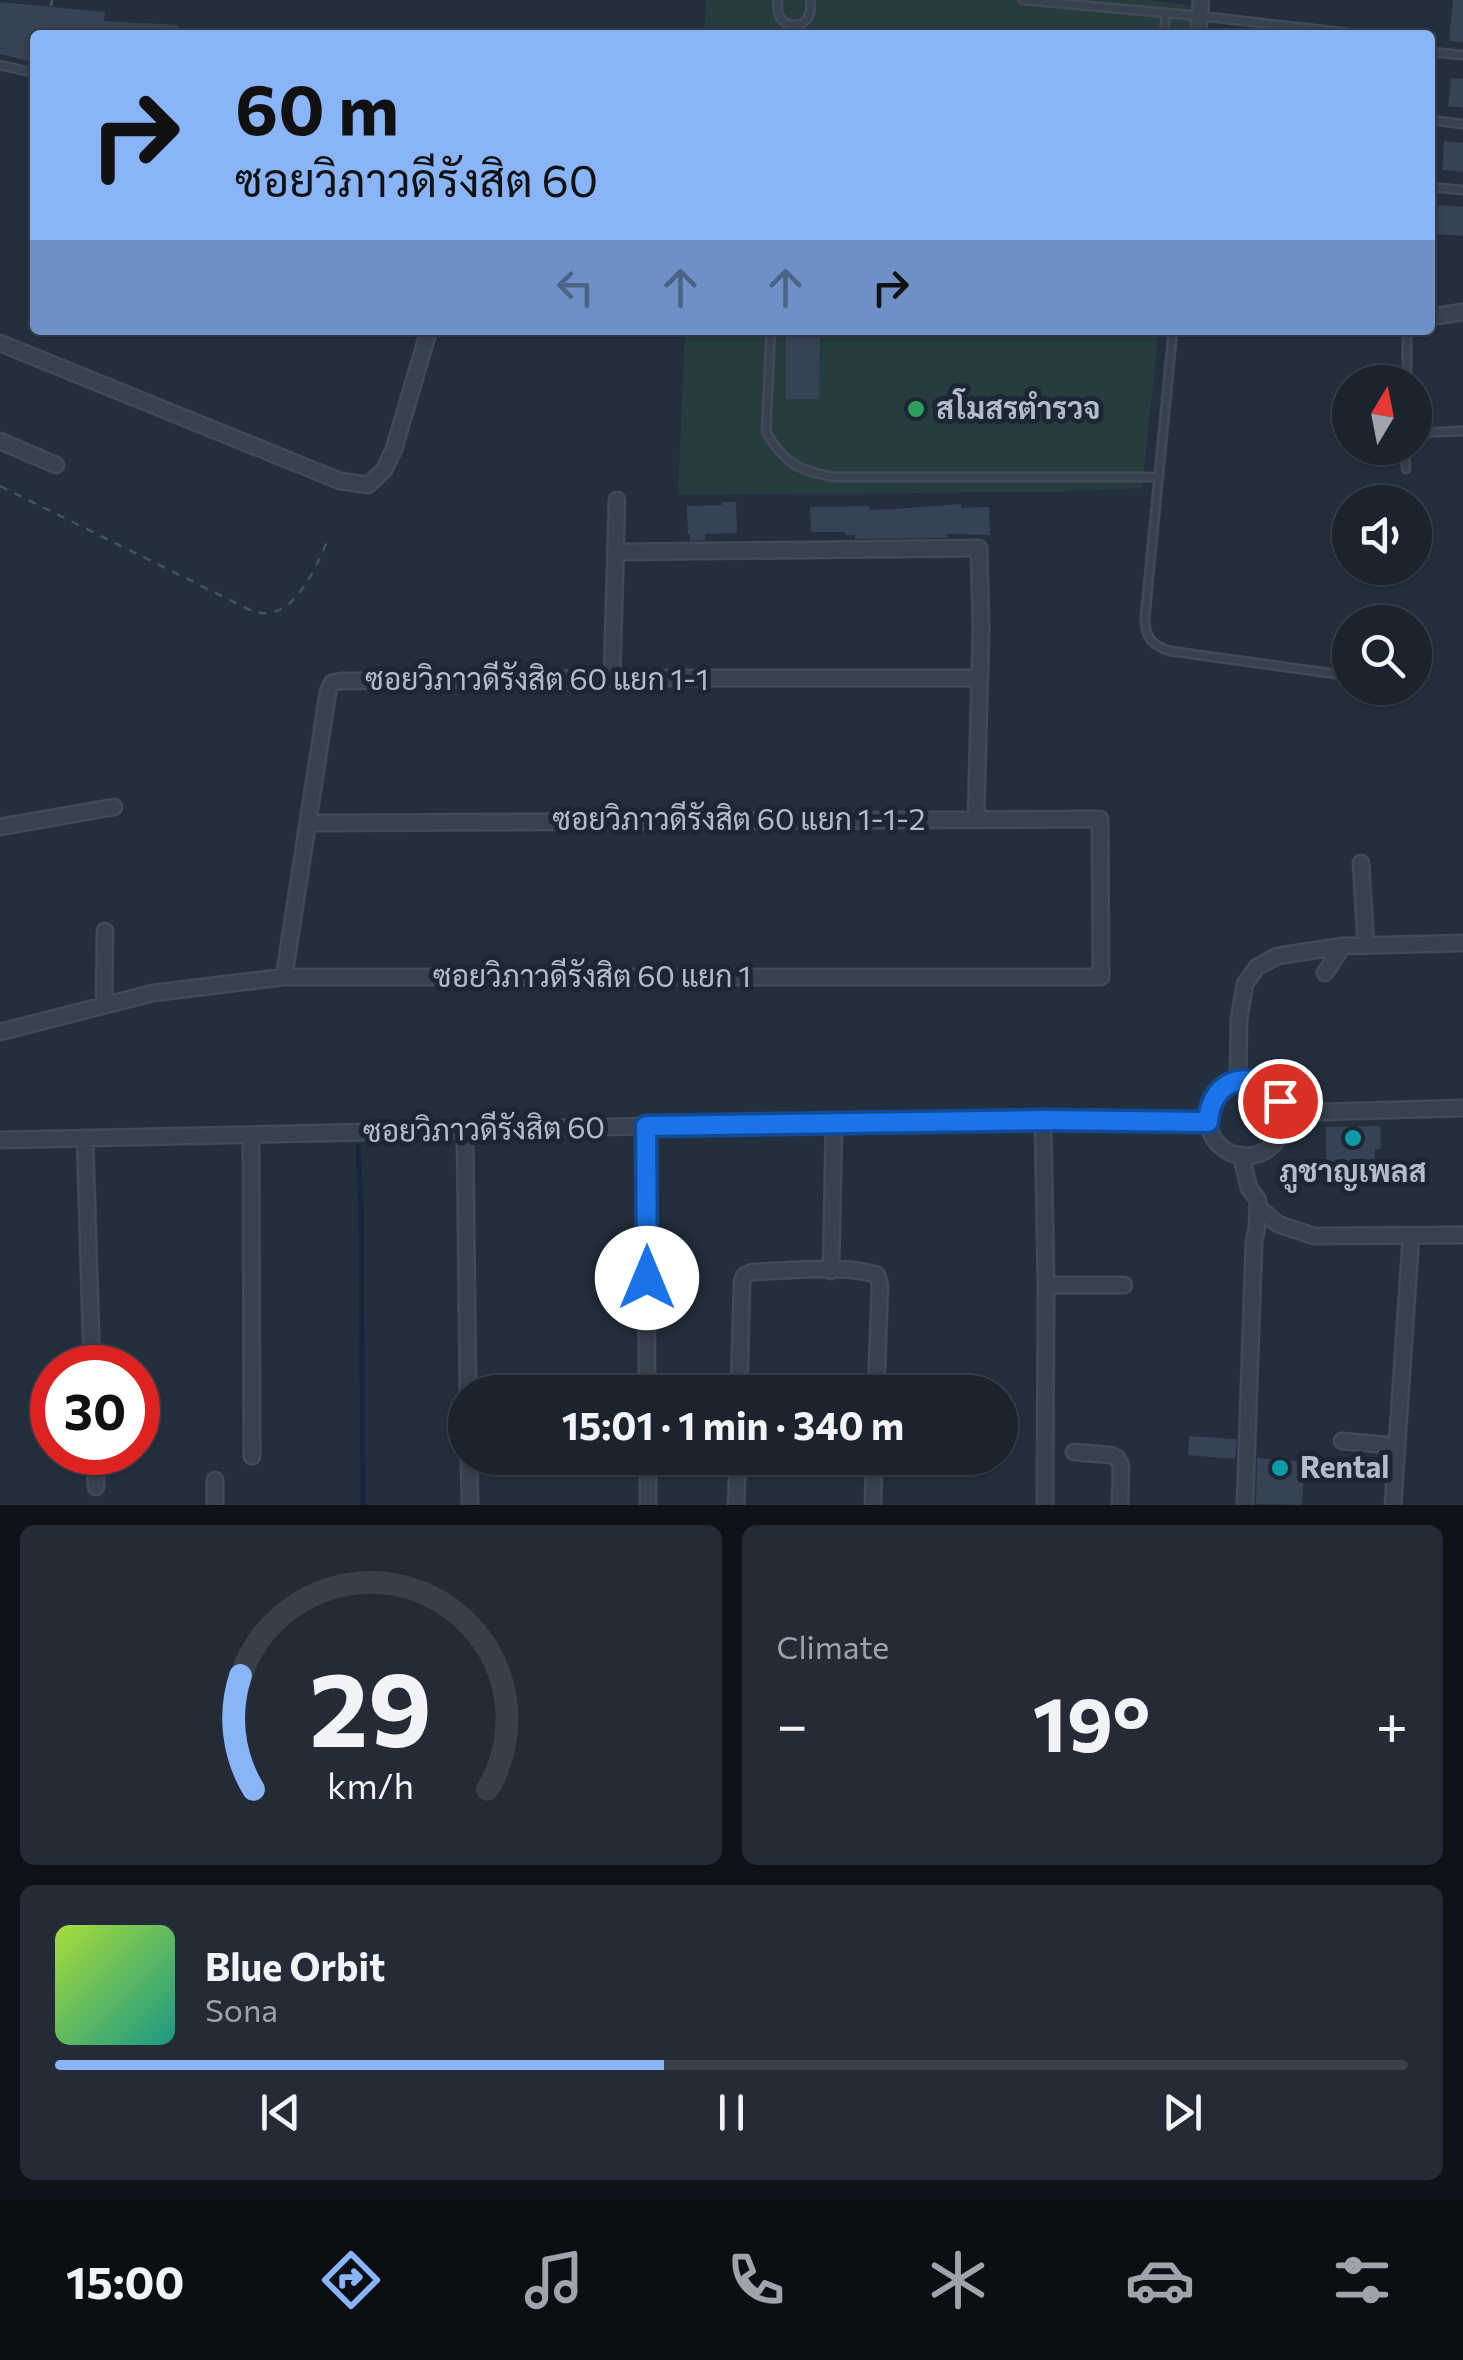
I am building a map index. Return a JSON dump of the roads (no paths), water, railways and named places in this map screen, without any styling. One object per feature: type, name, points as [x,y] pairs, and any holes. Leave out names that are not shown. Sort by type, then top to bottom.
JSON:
[{"type":"street","points":[[1435,315],[1463,312]]},
{"type":"street","points":[[0,343],[340,481],[368,484],[384,470],[394,449],[428,335]]},
{"type":"street","points":[[0,441],[56,465]]},
{"type":"street","points":[[612,678],[617,500]]},
{"type":"street","points":[[616,552],[978,548],[976,819]]},
{"type":"street","name":"ซอยวิภาวดีรังสิต 60 แยก 1-1","points":[[284,976],[332,683],[980,678]]},
{"type":"street","points":[[0,827],[114,807]]},
{"type":"street","name":"ซอยวิภาวดีรังสิต 60 แยก 1-1-2","points":[[308,823],[1100,819],[1100,888]]},
{"type":"street","points":[[1361,863],[1366,946]]},
{"type":"street","name":"ซอยวิภาวดีรังสิต 60 แยก 1","points":[[0,1032],[153,993],[284,976],[1101,977],[1100,888]]},
{"type":"street","points":[[104,1005],[105,931]]},
{"type":"street","points":[[1238,1081],[1239,1019],[1246,984],[1258,966],[1278,956],[1343,946],[1463,943]]},
{"type":"street","points":[[1325,972],[1343,946]]},
{"type":"street","points":[[1250,1080],[1272,1091],[1283,1114],[1283,1124],[1272,1144],[1253,1155],[1229,1152],[1218,1144],[1208,1122],[1212,1100],[1227,1084],[1238,1081],[1250,1080]]},
{"type":"street","points":[[1283,1114],[1463,1108]]},
{"type":"street","points":[[1043,1120],[1045,1505]]},
{"type":"street","points":[[831,1270],[834,1122]]},
{"type":"street","name":"ซอยวิภาวดีรังสิต 60","points":[[0,1140],[834,1122],[1208,1122]]},
{"type":"street","points":[[646,1126],[647,1375]]},
{"type":"street","points":[[464,1131],[468,1375]]},
{"type":"street","points":[[251,1134],[252,1456]]},
{"type":"street","points":[[86,1138],[91,1345]]},
{"type":"street","points":[[1242,1155],[1249,1188],[1259,1208],[1254,1241],[1244,1505]]},
{"type":"street","points":[[1259,1208],[1278,1224],[1314,1236],[1463,1235]]},
{"type":"street","points":[[1393,1505],[1410,1236]]},
{"type":"street","points":[[739,1375],[744,1276],[752,1272],[831,1270],[877,1275],[880,1286],[877,1375]]},
{"type":"street","points":[[1046,1285],[1124,1285]]},
{"type":"street","points":[[1342,1441],[1397,1446]]},
{"type":"street","points":[[1074,1452],[1117,1458],[1121,1466],[1120,1505]]},
{"type":"street","points":[[96,1475],[96,1487]]},
{"type":"street","points":[[469,1475],[470,1505]]},
{"type":"street","points":[[648,1475],[648,1505]]},
{"type":"street","points":[[736,1505],[737,1475]]},
{"type":"street","points":[[872,1505],[873,1475]]},
{"type":"street","points":[[215,1480],[215,1505]]},
{"type":"lane","points":[[778,0],[779,16],[792,25],[808,19],[813,1]]},
{"type":"lane","points":[[1023,0],[1166,13],[1201,8],[1336,30]]},
{"type":"lane","points":[[1164,30],[1166,13]]},
{"type":"lane","points":[[792,25],[792,30]]},
{"type":"lane","points":[[1435,52],[1463,55]]},
{"type":"lane","points":[[0,65],[30,73]]},
{"type":"lane","points":[[1435,121],[1463,124]]},
{"type":"lane","points":[[1435,187],[1463,190]]},
{"type":"lane","points":[[772,335],[766,432],[791,464],[807,472],[834,477],[1158,477]]},
{"type":"lane","points":[[1172,335],[1146,636],[1155,646],[1170,651],[1332,674]]},
{"type":"lane","points":[[1407,335],[1407,365]]},
{"type":"lane","points":[[1432,432],[1463,431]]},
{"type":"lane","points":[[1406,465],[1406,469]]},
{"type":"waterway","points":[[358,1147],[363,1505]]},
{"type":"place","name":"สโมสรตำรวจ","points":[[916,409]]},
{"type":"place","name":"ภูชาญเพลส","points":[[1353,1138]]},
{"type":"place","name":"Rental","points":[[1280,1468]]}]
